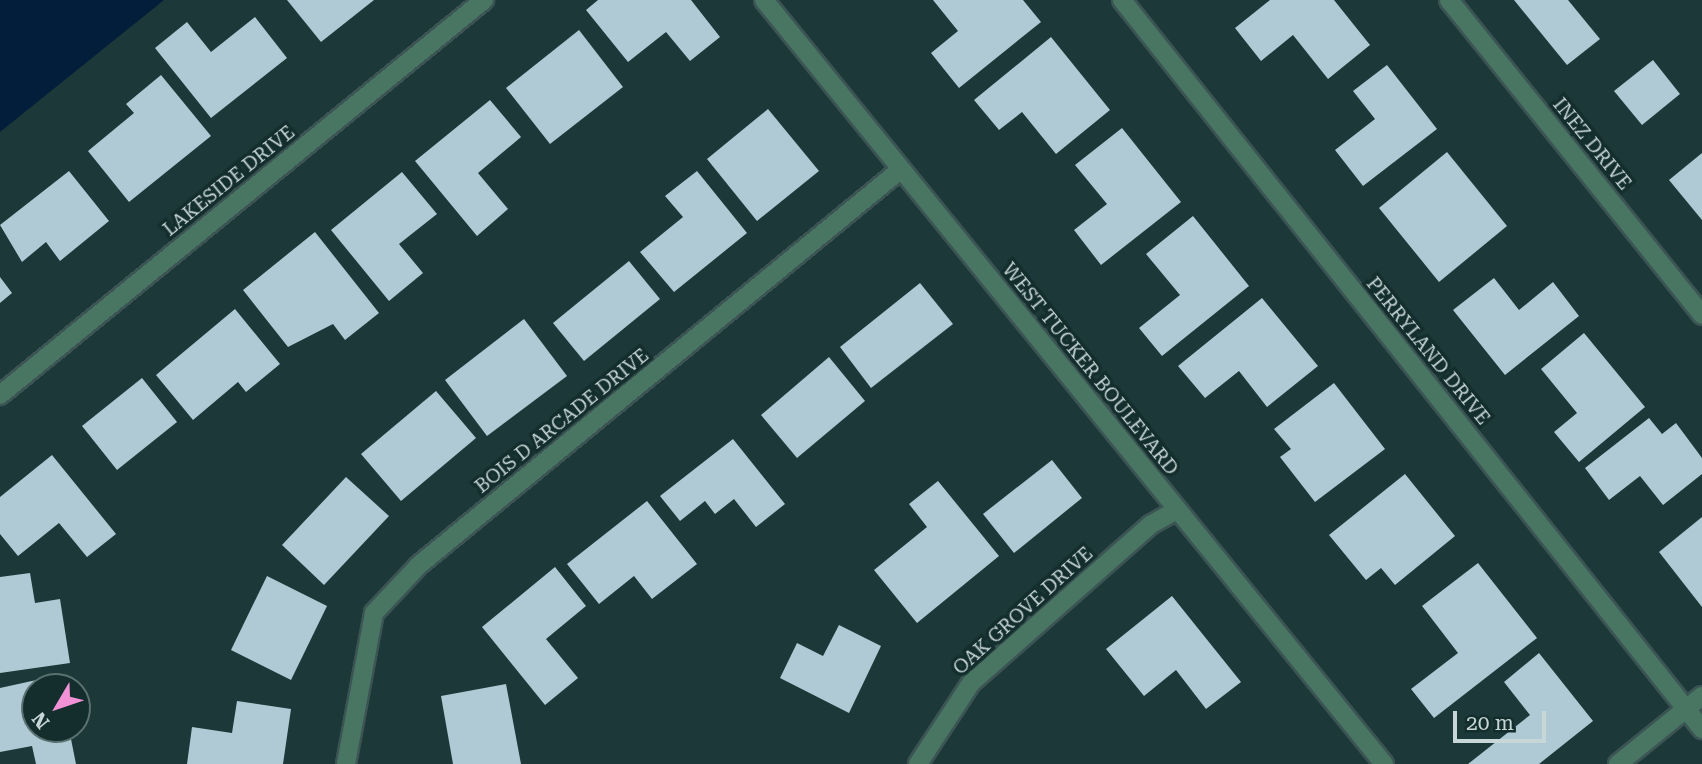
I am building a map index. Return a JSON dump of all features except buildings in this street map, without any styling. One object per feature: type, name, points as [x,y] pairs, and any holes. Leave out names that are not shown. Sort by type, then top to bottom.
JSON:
[{"type":"street","name":"LAKESIDE DRIVE","points":[[0,395],[484,0]]},
{"type":"street","name":"WEST TUCKER BOULEVARD","points":[[764,0],[1384,764]]},
{"type":"street","name":"PERRYLAND DRIVE","points":[[1122,0],[1702,729]]},
{"type":"street","name":"INEZ DRIVE","points":[[1449,0],[1702,315]]},
{"type":"street","name":"BOIS D ARCADE DRIVE","points":[[346,764],[374,613],[419,565],[900,170]]},
{"type":"street","name":"OAK GROVE DRIVE","points":[[918,764],[971,683],[1150,525],[1177,510]]},
{"type":"street","points":[[1618,764],[1702,696]]},
{"type":"water","points":[[0,0],[164,0],[0,132]]}]
